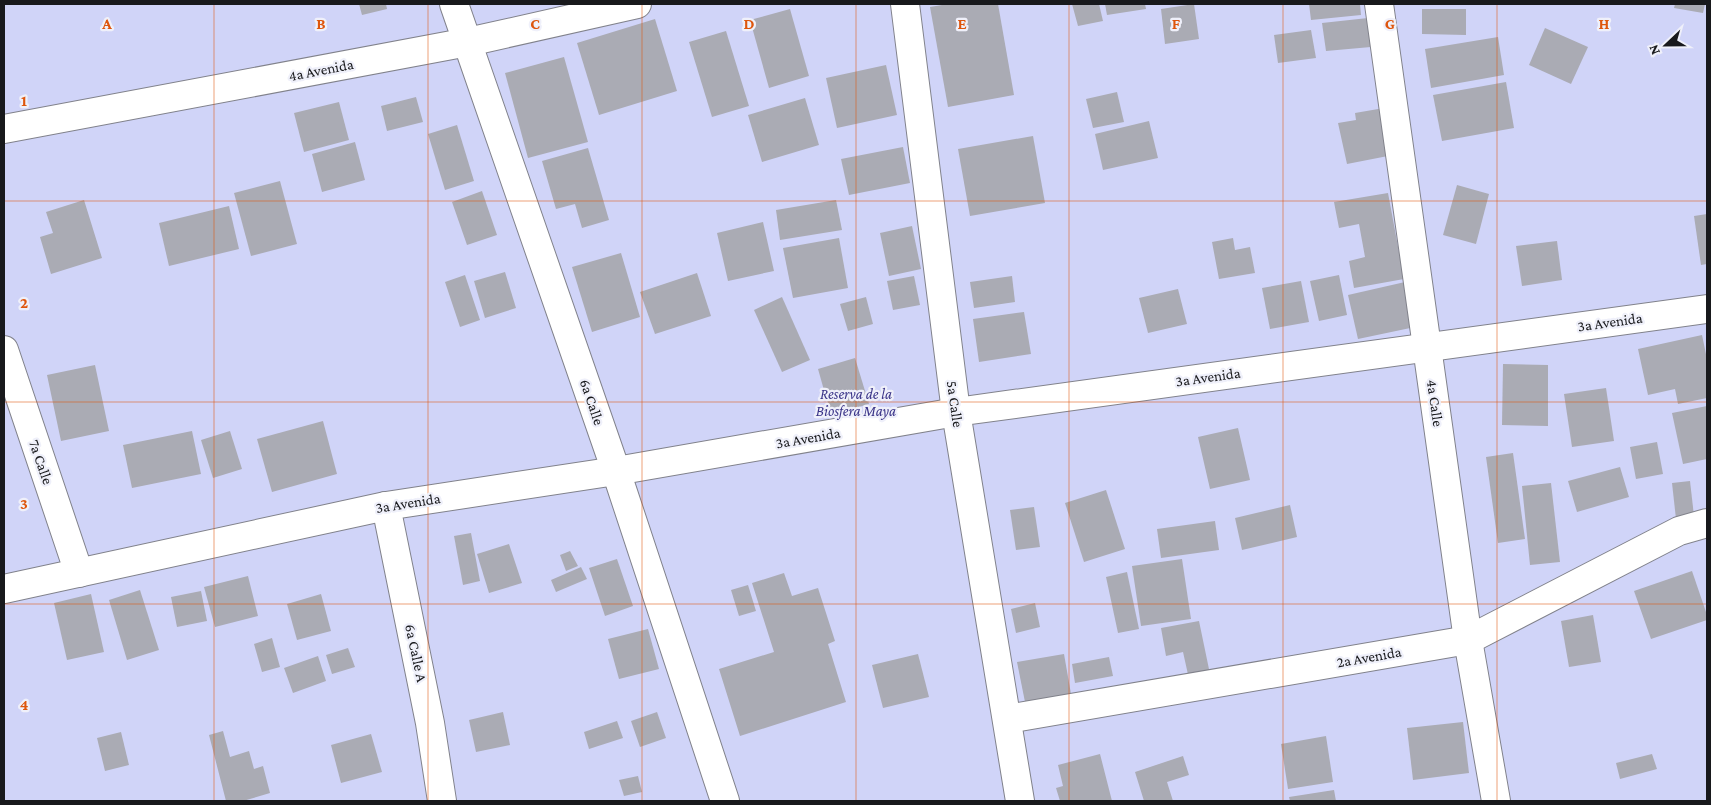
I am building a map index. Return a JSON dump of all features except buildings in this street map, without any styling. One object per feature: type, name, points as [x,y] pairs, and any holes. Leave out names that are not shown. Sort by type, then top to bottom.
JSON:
[{"type":"street","name":"6a Calle","points":[[454,4],[616,471],[725,801]]},
{"type":"street","name":"4a Avenida","points":[[4,128],[468,42],[636,4]]},
{"type":"street","name":"5a Calle","points":[[905,4],[956,412],[1020,801]]},
{"type":"street","name":"4a Calle","points":[[1379,4],[1468,640],[1496,801]]},
{"type":"street","name":"3a Avenida","points":[[4,589],[386,506],[616,471],[956,412],[1707,309]]},
{"type":"street","name":"7a Calle","points":[[4,350],[79,573]]},
{"type":"street","name":"6a Calle A","points":[[386,506],[430,723],[442,801]]},
{"type":"street","name":"2a Avenida","points":[[1007,719],[1468,640],[1679,531],[1707,523]]},
{"type":"green space","name":"Reserva de la Biosfera Maya","points":[[4,4],[1707,4],[1707,801],[4,801]]}]
